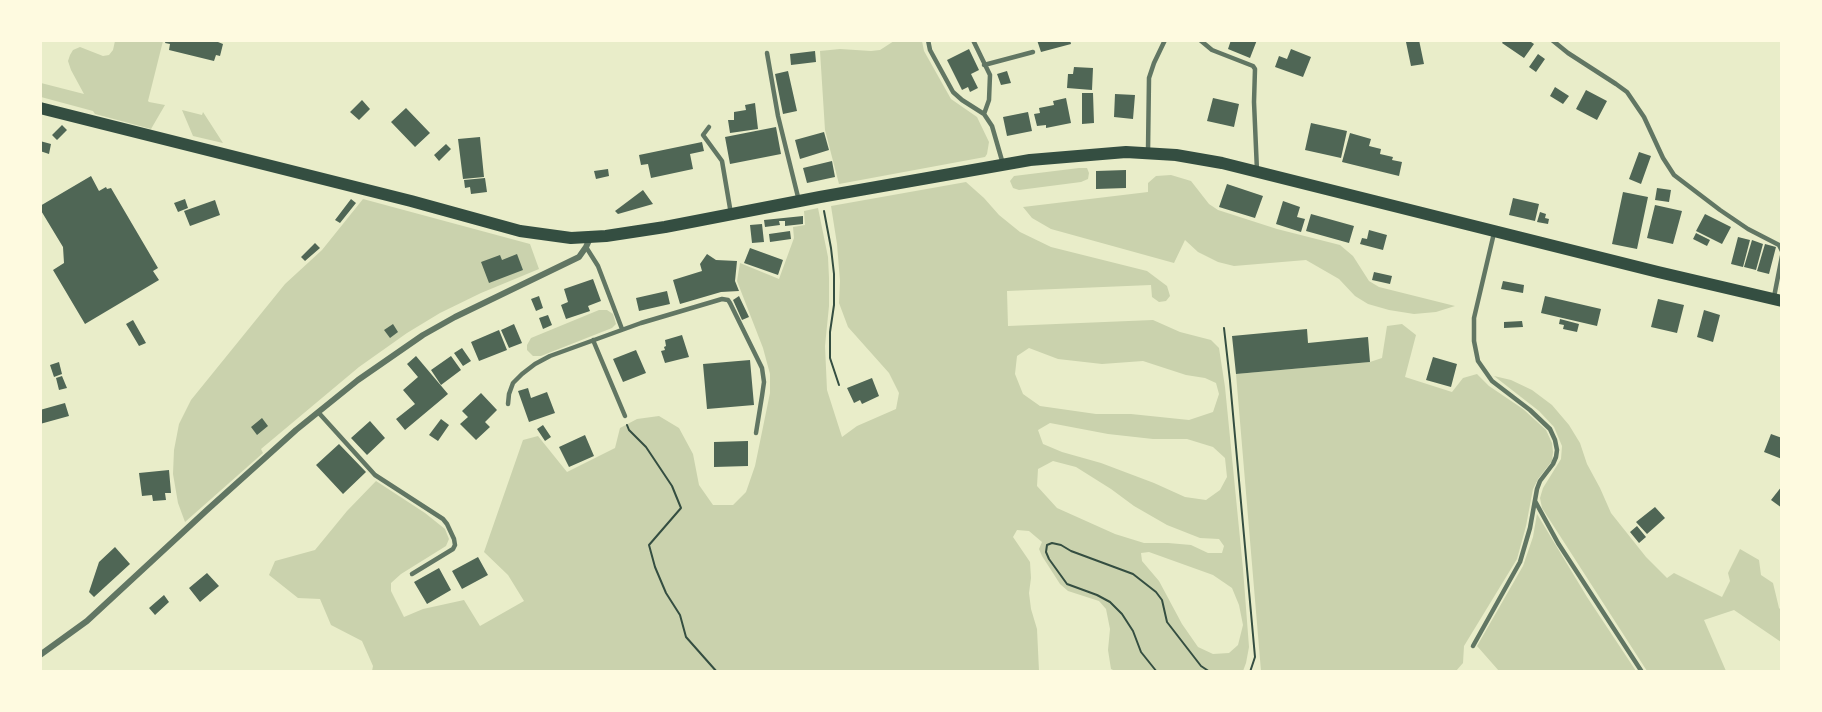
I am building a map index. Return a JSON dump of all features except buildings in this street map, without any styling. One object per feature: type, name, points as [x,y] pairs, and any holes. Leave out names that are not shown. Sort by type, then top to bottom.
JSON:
[{"type":"main road","points":[[40,108],[411,201],[520,231],[588,242],[820,196],[1030,159],[1096,153],[1148,152],[1198,159],[1257,172],[1778,300]]},
{"type":"street","points":[[40,655],[87,621],[207,510],[318,412],[391,356],[455,317],[567,264],[579,257],[588,242]]},
{"type":"lane","points":[[928,40],[930,50],[953,92],[984,114],[992,126],[1003,164]]},
{"type":"lane","points":[[973,40],[990,75],[990,88],[984,114]]},
{"type":"lane","points":[[1148,152],[1149,78],[1165,40]]},
{"type":"lane","points":[[1200,40],[1212,50],[1253,66],[1255,69],[1257,172]]},
{"type":"lane","points":[[1552,40],[1627,92],[1644,117],[1663,158],[1674,175],[1748,229],[1779,245],[1782,251]]},
{"type":"lane","points":[[984,65],[1033,52]]},
{"type":"lane","points":[[767,53],[778,116],[799,201]]},
{"type":"lane","points":[[709,127],[703,135],[722,161],[731,214]]},
{"type":"lane","points":[[1473,646],[1520,562],[1540,481],[1556,457],[1555,440],[1550,429],[1542,420],[1492,381],[1478,361],[1474,341],[1474,318],[1494,231]]},
{"type":"lane","points":[[588,242],[622,329]]},
{"type":"lane","points":[[1778,300],[1782,256]]},
{"type":"lane","points":[[508,404],[513,383],[535,364],[550,356],[622,329],[716,299],[728,300],[762,369],[764,382],[756,433]]},
{"type":"lane","points":[[593,340],[625,416]]},
{"type":"lane","points":[[318,412],[375,475],[443,519],[447,524],[454,539],[453,549],[412,574]]},
{"type":"lane","points":[[1535,501],[1558,543],[1642,672]]},
{"type":"path","points":[[820,196],[834,274],[830,358],[839,385]]},
{"type":"path","points":[[1224,328],[1255,657],[1250,672]]},
{"type":"path","points":[[625,416],[629,430],[646,447],[672,486],[681,508],[649,545],[654,567],[666,593],[680,615],[686,637],[717,672]]},
{"type":"path","points":[[1157,672],[1141,652],[1133,631],[1122,614],[1110,602],[1067,584],[1049,559],[1046,552],[1047,545],[1052,543],[1060,545],[1133,574],[1156,592],[1162,600],[1167,622],[1201,666],[1210,672]]},
{"type":"green space","points":[[115,41],[163,41],[148,101],[165,105],[151,129],[41,97],[41,83],[84,94],[71,70],[68,61],[70,55],[73,50],[80,47],[103,56],[109,55]]},
{"type":"green space","points":[[894,41],[922,41],[924,51],[951,99],[977,117],[989,142],[987,154],[985,157],[839,184],[825,130],[820,51],[880,50]]},
{"type":"green space","points":[[182,110],[202,115],[203,112],[223,143],[193,136]]},
{"type":"green space","points":[[1087,168],[1088,179],[1081,182],[1019,190],[1013,188],[1010,181],[1014,176]]},
{"type":"green space","points":[[1171,175],[1191,181],[1209,204],[1218,210],[1277,229],[1340,245],[1353,256],[1369,281],[1379,287],[1455,306],[1436,312],[1414,314],[1389,310],[1368,304],[1355,296],[1339,279],[1306,260],[1234,266],[1218,262],[1198,252],[1185,240],[1174,263],[1051,229],[1032,218],[1023,207],[1148,192],[1148,183],[1156,176]]},
{"type":"green space","points":[[966,182],[1020,232],[1051,247],[1147,271],[1167,286],[1170,296],[1166,301],[1159,302],[1152,297],[1151,285],[1007,291],[1008,326],[1153,320],[1180,332],[1211,340],[1219,348],[1225,387],[1249,647],[1243,671],[1115,671],[1111,669],[1108,650],[1110,629],[1106,609],[1099,601],[1068,591],[1060,584],[1039,549],[1042,542],[1029,531],[1017,530],[1013,537],[1030,562],[1029,593],[1037,629],[1039,671],[372,671],[373,666],[362,641],[331,625],[320,599],[298,598],[269,575],[275,561],[315,550],[347,511],[376,481],[425,513],[445,529],[449,539],[446,546],[401,574],[391,583],[391,591],[404,617],[423,609],[464,600],[480,626],[524,601],[508,575],[484,552],[523,440],[538,436],[567,472],[615,448],[620,428],[637,419],[659,416],[679,428],[693,454],[699,485],[713,505],[733,505],[746,492],[755,466],[770,393],[770,374],[763,348],[737,281],[740,263],[779,279],[794,238],[793,227],[805,225],[804,211],[818,208],[828,257],[829,306],[825,346],[827,390],[842,437],[857,426],[896,409],[899,393],[889,373],[848,327],[839,303],[837,244],[831,206]],"holes":[[[1029,348],[1058,359],[1102,364],[1143,361],[1186,375],[1205,378],[1216,383],[1219,394],[1213,412],[1189,420],[1131,414],[1096,414],[1040,406],[1023,394],[1015,374],[1017,356]],[[1050,423],[1108,434],[1153,439],[1187,439],[1213,447],[1225,458],[1227,477],[1220,490],[1206,500],[1185,497],[1101,463],[1043,444],[1038,430]],[[1053,461],[1076,467],[1167,525],[1200,538],[1219,539],[1224,546],[1222,553],[1208,553],[1191,545],[1144,543],[1115,534],[1057,508],[1037,486],[1038,469]],[[1149,552],[1213,575],[1232,588],[1239,605],[1243,625],[1238,645],[1229,653],[1213,654],[1198,647],[1182,624],[1159,581],[1142,561],[1141,553]]]},
{"type":"green space","points":[[363,199],[530,244],[539,269],[440,313],[359,367],[261,449],[263,453],[185,522],[178,503],[173,474],[174,450],[179,424],[191,400],[285,284],[322,250]]},
{"type":"green space","points":[[599,310],[607,310],[613,314],[616,324],[612,328],[541,356],[533,356],[527,350],[531,338]]},
{"type":"green space","points":[[1402,324],[1416,335],[1405,377],[1452,392],[1463,378],[1477,374],[1489,386],[1523,409],[1546,430],[1552,443],[1552,461],[1533,489],[1517,559],[1464,646],[1463,663],[1456,671],[1261,671],[1236,374],[1370,362],[1382,358],[1387,326]]},
{"type":"green space","points":[[1494,376],[1511,380],[1532,390],[1552,405],[1569,425],[1580,443],[1587,464],[1611,513],[1646,557],[1667,578],[1674,573],[1722,597],[1730,581],[1728,573],[1740,549],[1759,560],[1761,575],[1773,583],[1781,610],[1781,642],[1734,610],[1704,620],[1726,671],[1647,671],[1542,508],[1540,498],[1543,488],[1561,459],[1562,446],[1554,427],[1539,411]]},
{"type":"green space","points":[[1537,514],[1587,597],[1636,671],[1499,671],[1477,646],[1523,566],[1533,537]]}]
